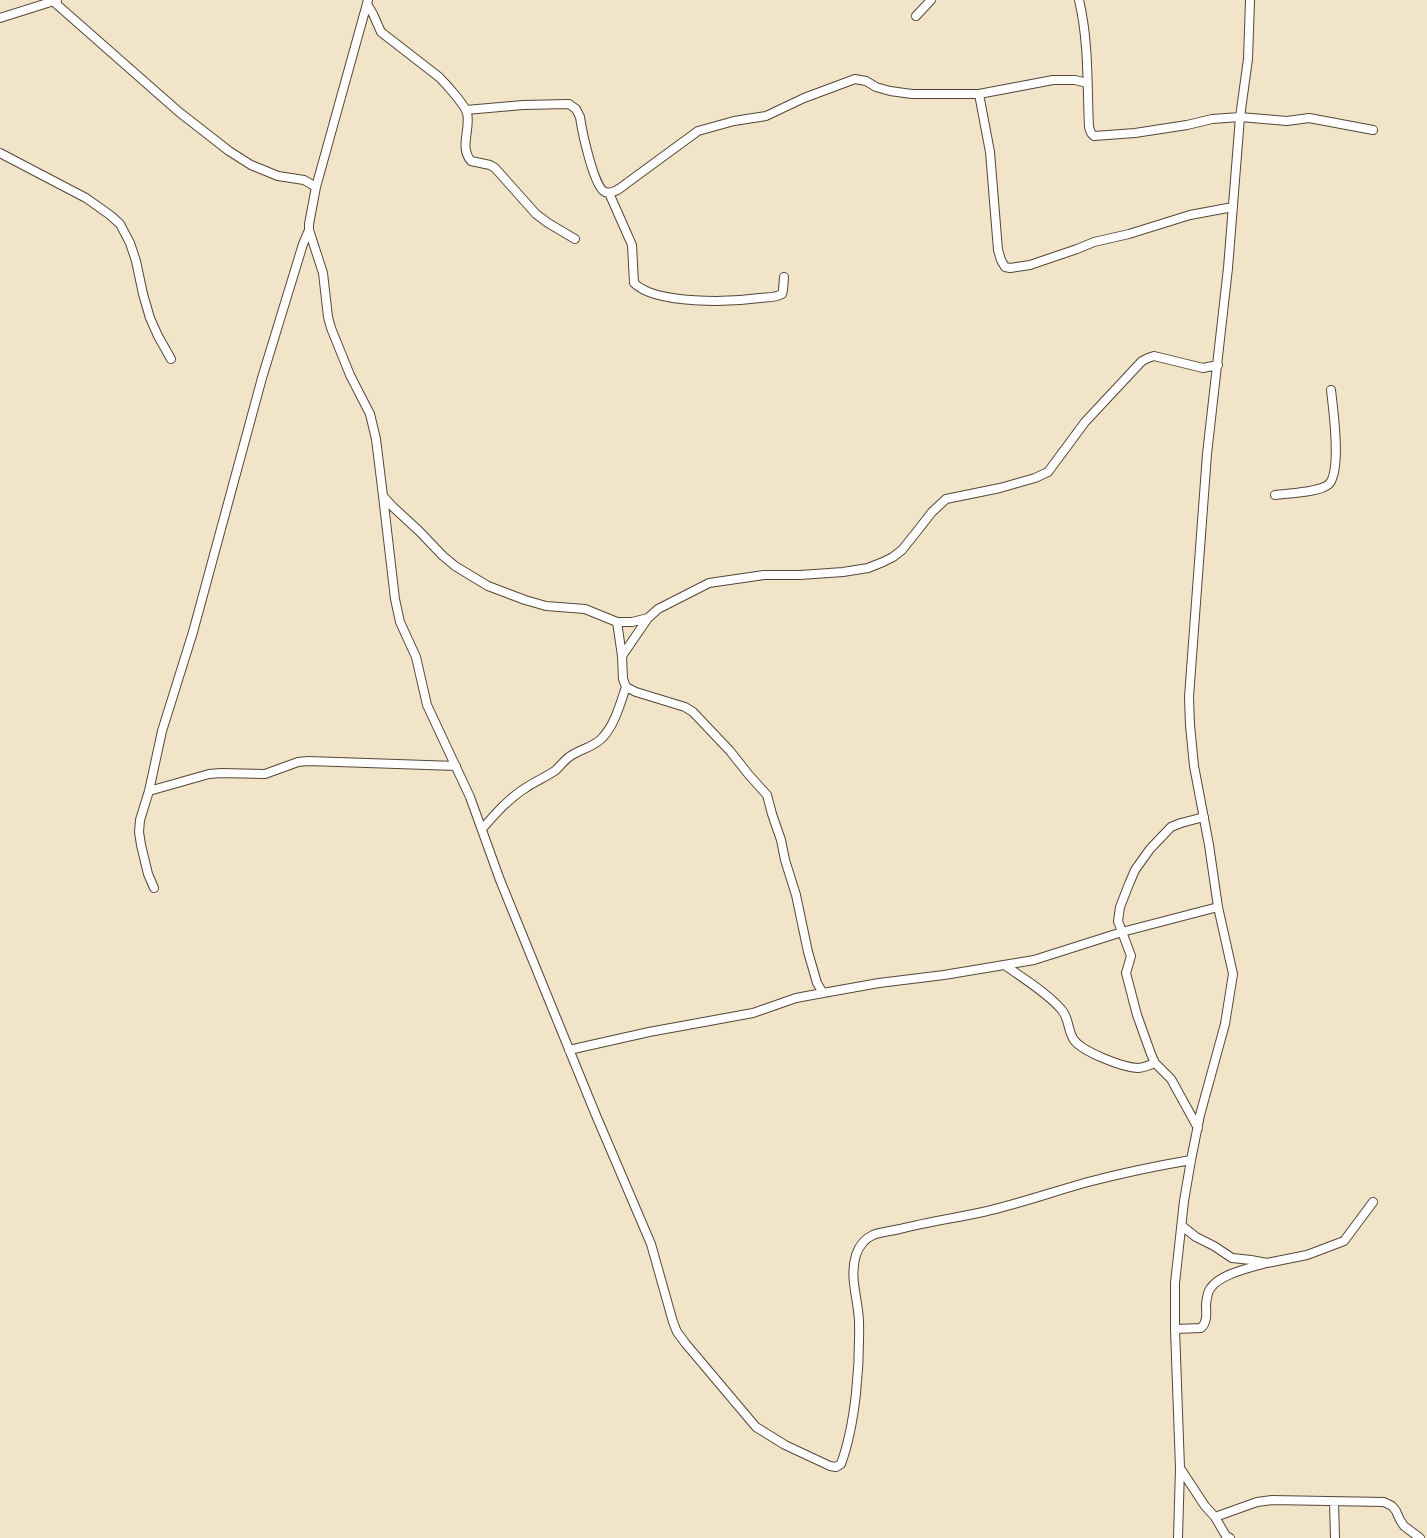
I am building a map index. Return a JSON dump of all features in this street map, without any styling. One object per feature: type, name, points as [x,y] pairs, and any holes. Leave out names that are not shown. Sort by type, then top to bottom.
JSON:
[{"type":"street","points":[[916,16],[930,0]]},
{"type":"street","points":[[1079,0],[1084,23],[1086,43],[1089,127],[1090,134],[1094,136],[1135,133],[1187,125],[1212,119],[1240,116],[1287,121],[1309,118],[1373,130]]},
{"type":"street","points":[[1178,1538],[1180,1468],[1175,1329],[1175,1283],[1191,1160],[1225,1024],[1232,974],[1218,907],[1204,817],[1194,766],[1189,697],[1206,462],[1218,365],[1240,116],[1248,59],[1250,0]]},
{"type":"street","points":[[0,18],[56,1],[178,112],[229,151],[251,165],[278,176],[304,180],[316,187]]},
{"type":"street","points":[[154,888],[148,874],[139,832],[140,820],[149,791],[162,731],[193,632],[262,378],[303,244],[309,230],[312,203],[316,187],[368,2]]},
{"type":"street","points":[[368,2],[381,32],[439,77],[466,110],[468,122],[466,153],[471,161],[495,168],[536,214],[575,239]]},
{"type":"street","points":[[609,193],[617,190],[698,131],[734,121],[766,116],[804,98],[855,79],[866,81],[883,89],[902,92],[979,94],[1053,80],[1075,80],[1087,83]]},
{"type":"street","points":[[979,94],[990,152],[998,250],[1005,267],[1010,268],[1030,265],[1077,250],[1094,242],[1129,234],[1190,216],[1233,208]]},
{"type":"street","points":[[466,110],[569,104],[576,109],[580,117],[595,180],[602,190],[609,193],[632,245],[634,283],[646,291],[694,300],[724,301],[750,299],[782,294],[784,277]]},
{"type":"street","points":[[0,153],[86,198],[120,224],[130,243],[136,261],[150,318],[171,359]]},
{"type":"street","points":[[309,230],[323,273],[328,317],[331,328],[350,375],[370,414],[374,426],[384,496],[395,599],[400,622],[416,657],[427,705],[470,797],[500,880],[568,1050],[651,1244],[668,1308],[677,1332],[756,1427],[785,1445],[830,1466],[836,1467],[841,1464],[850,1436],[855,1402],[859,1352],[859,1320],[853,1268],[856,1254],[866,1238],[875,1234],[914,1225],[982,1212],[1104,1178],[1191,1160]]},
{"type":"street","points":[[622,656],[648,618],[658,609],[709,583],[764,575],[800,575],[843,572],[868,568],[893,557],[902,550],[932,512],[946,499],[994,490],[1035,478],[1048,472],[1085,422],[1142,361],[1148,358],[1154,356],[1203,368],[1218,365]]},
{"type":"street","points":[[1275,495],[1322,488],[1329,484],[1333,476],[1336,428],[1331,390]]},
{"type":"street","points":[[384,496],[442,556],[455,566],[488,586],[546,606],[585,609],[617,622],[632,622],[648,618]]},
{"type":"street","points":[[482,829],[495,814],[525,788],[545,778],[568,758],[594,745],[603,738],[610,728],[626,687],[623,675],[617,622]]},
{"type":"street","points":[[626,687],[636,692],[685,707],[693,712],[730,751],[767,795],[796,895],[808,952],[817,983],[823,993]]},
{"type":"street","points":[[149,791],[209,774],[265,774],[298,762],[308,761],[456,766]]},
{"type":"street","points":[[1198,1128],[1171,1079],[1155,1063],[1137,1015],[1126,973],[1131,956],[1118,921],[1120,907],[1135,870],[1161,836],[1171,827],[1204,817]]},
{"type":"street","points":[[568,1050],[657,1030],[753,1013],[796,998],[866,985],[1006,966],[1041,958],[1122,932],[1218,907]]},
{"type":"street","points":[[1006,966],[1035,987],[1061,1009],[1068,1018],[1075,1041],[1082,1048],[1128,1066],[1139,1068],[1155,1063]]},
{"type":"street","points":[[1175,1329],[1201,1328],[1205,1323],[1207,1302],[1211,1287],[1221,1278],[1267,1263],[1307,1255],[1344,1241],[1373,1202]]},
{"type":"street","points":[[1182,1226],[1196,1238],[1214,1246],[1232,1258],[1267,1263]]},
{"type":"street","points":[[1180,1468],[1226,1536],[1230,1538]]},
{"type":"street","points":[[1215,1518],[1257,1502],[1279,1500],[1384,1502],[1392,1506],[1404,1526],[1420,1538]]},
{"type":"street","points":[[1334,1502],[1335,1538]]}]
